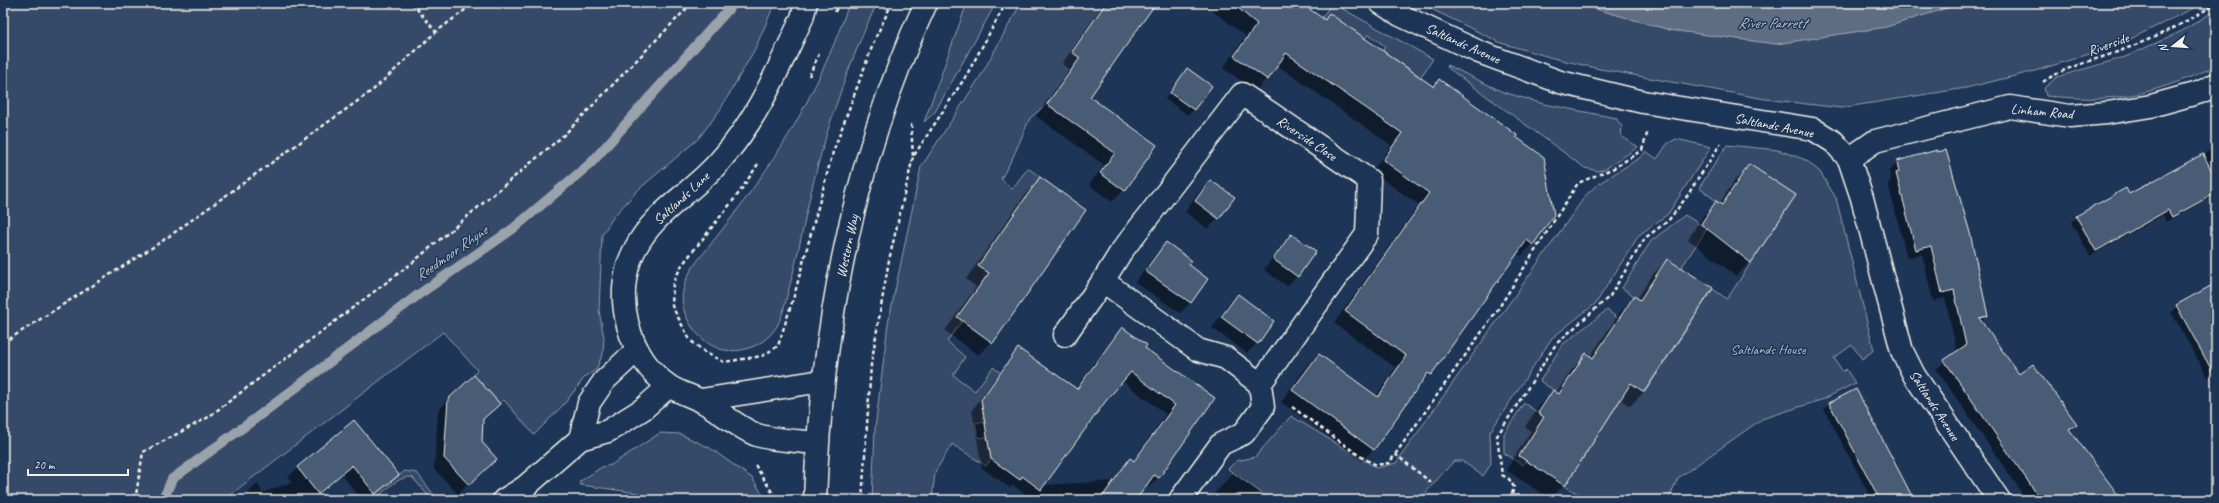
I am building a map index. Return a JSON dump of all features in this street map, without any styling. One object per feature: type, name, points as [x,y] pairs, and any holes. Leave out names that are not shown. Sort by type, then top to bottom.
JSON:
[{"type":"street","name":"Saltlands Lane","points":[[806,3],[802,18],[757,112],[719,162],[654,220],[634,250],[626,267],[623,295],[627,322],[637,350],[650,370],[669,386],[687,396],[701,400],[756,435],[817,443]]},
{"type":"street","name":"Western Way","points":[[815,500],[817,443],[822,381],[836,294],[868,156],[890,89],[926,3]]},
{"type":"street","name":"Saltlands Avenue","points":[[1381,3],[1400,14],[1479,52],[1560,82],[1658,104],[1813,129],[1834,142],[1849,159],[1862,198],[1902,351],[1914,375],[1999,500]]},
{"type":"street","name":"Linham Road","points":[[1849,159],[1875,141],[2010,107],[2070,116],[2107,113],[2151,106],[2201,92],[2216,84]]},
{"type":"street","name":"Riverside Close","points":[[1065,335],[1103,281],[1121,252],[1242,94],[1369,180],[1367,234],[1260,384]]},
{"type":"street","points":[[1103,281],[1198,350],[1226,358],[1260,384],[1263,407],[1244,433],[1221,444],[1180,500]]},
{"type":"street","points":[[580,440],[589,403],[604,381],[637,350]]},
{"type":"street","name":"Saltlands Lane","points":[[701,400],[822,381]]},
{"type":"street","points":[[504,500],[526,487],[580,440],[608,431],[642,409],[669,386]]},
{"type":"path","points":[[412,3],[436,32]]},
{"type":"path","points":[[3,343],[161,242],[373,90],[436,32],[474,3]]},
{"type":"path","points":[[125,500],[136,495],[143,452],[207,418],[412,263],[565,134],[692,3]]},
{"type":"path","points":[[833,17],[839,3]]},
{"type":"path","points":[[762,157],[739,193],[682,265],[673,283],[672,306],[690,340],[706,354],[724,362],[762,356],[778,346],[794,296],[833,152],[875,39],[892,3]]},
{"type":"path","points":[[862,500],[871,365],[890,260],[913,157],[966,76],[1006,3]]},
{"type":"path","name":"Riverside","points":[[2010,107],[2056,73],[2126,49],[2159,35],[2216,3]]},
{"type":"path","points":[[807,79],[820,52]]},
{"type":"path","points":[[1260,384],[1360,456],[1376,465],[1389,463],[1498,310],[1578,183],[1614,168],[1642,150],[1658,104]]},
{"type":"path","points":[[1512,494],[1514,487],[1509,479],[1502,475],[1497,436],[1556,344],[1610,296],[1646,238],[1668,221],[1685,199],[1738,117]]},
{"type":"path","points":[[1395,454],[1433,484]]},
{"type":"path","points":[[753,461],[777,500]]},
{"type":"green space","points":[[3,3],[775,3],[755,49],[720,110],[698,139],[638,190],[614,216],[602,235],[599,311],[604,338],[603,353],[596,370],[585,377],[565,403],[534,435],[504,400],[500,404],[474,375],[477,370],[443,332],[234,492],[228,500],[3,500]]},
{"type":"green space","points":[[849,3],[877,3],[850,66],[827,132],[781,318],[772,333],[760,343],[752,347],[736,351],[720,349],[704,340],[691,326],[682,300],[685,283],[695,264],[751,191],[783,144],[826,63]]},
{"type":"green space","points":[[967,3],[996,3],[935,112],[924,122]]},
{"type":"green space","points":[[1021,3],[1106,3],[1072,52],[1080,58],[1047,104],[1030,118],[1013,157],[1001,179],[1012,189],[1028,168],[1040,177],[978,265],[989,273],[958,317],[962,321],[947,341],[965,357],[953,375],[975,391],[993,367],[1001,373],[985,421],[975,423],[978,438],[987,437],[991,459],[986,466],[952,444],[935,472],[932,500],[872,500],[875,429],[888,324],[921,167],[980,77]]},
{"type":"green space","points":[[1332,3],[1433,59],[1388,124],[1386,122],[1418,75],[1383,51],[1385,46],[1368,34],[1365,38],[1329,14],[1297,60],[1294,57]]},
{"type":"green space","points":[[1419,3],[1575,3],[1670,30],[1776,44],[1886,27],[1963,3],[2204,3],[2118,45],[2035,71],[1966,88],[1840,108],[1765,99],[1600,69],[1553,58],[1501,43]]},
{"type":"green space","points":[[2216,10],[2216,66],[2172,84],[2126,96],[2076,98],[2046,96],[2044,88],[2057,77],[2125,57],[2182,31]]},
{"type":"green space","points":[[1447,65],[1503,92],[1544,104],[1616,118],[1622,127],[1621,136],[1638,147],[1605,169],[1598,171],[1585,168],[1448,68]]},
{"type":"green space","points":[[1676,139],[1711,147],[1668,214],[1639,235],[1596,303],[1552,338],[1490,432],[1491,464],[1483,476],[1462,461],[1454,461],[1419,500],[1271,500],[1228,469],[1236,461],[1255,457],[1291,416],[1377,468],[1396,463],[1586,195],[1598,184],[1641,157],[1646,151],[1657,159],[1667,144]]},
{"type":"green space","name":"Saltlands House","points":[[1727,145],[1778,150],[1806,160],[1820,172],[1836,198],[1874,350],[1862,359],[1852,345],[1834,358],[1843,372],[1846,369],[1855,383],[1824,399],[1762,419],[1678,478],[1668,500],[1587,500],[1565,486],[1631,383],[1645,392],[1713,289],[1727,299],[1796,195],[1722,205],[1699,188]]},
{"type":"green space","points":[[1685,215],[1707,229],[1681,268],[1640,300],[1622,288],[1651,241]]},
{"type":"green space","points":[[1607,310],[1619,319],[1599,362],[1586,353],[1559,394],[1540,381],[1562,345]]},
{"type":"green space","points":[[1524,403],[1544,417],[1519,455],[1526,460],[1523,465],[1504,453],[1504,434]]},
{"type":"green space","points":[[660,433],[680,434],[710,448],[752,478],[766,500],[645,500],[638,493],[581,485],[579,482],[602,467],[611,465]]},
{"type":"green space","points":[[405,471],[417,473],[438,500],[432,500],[412,477],[407,477],[398,481],[377,497],[375,494]]},
{"type":"water","name":"River Parrett","points":[[1575,3],[1963,3],[1886,27],[1776,44],[1670,30]]},
{"type":"building","points":[[1106,3],[1156,3],[1090,97],[1157,145],[1125,191],[1100,173],[1115,153],[1047,104],[1080,58],[1072,52]]},
{"type":"building","points":[[1232,3],[1301,3],[1325,20],[1329,13],[1434,87],[1439,79],[1517,135],[1516,137],[1544,157],[1554,215],[1533,245],[1527,240],[1431,375],[1428,373],[1374,450],[1292,390],[1319,354],[1378,397],[1406,356],[1345,311],[1429,193],[1383,160],[1402,133],[1286,53],[1268,80],[1234,56],[1257,24]]},
{"type":"building","points":[[1187,68],[1212,86],[1194,110],[1170,93]]},
{"type":"building","points":[[1937,150],[1937,152],[1946,150],[1970,233],[1988,316],[1979,318],[2019,374],[2033,364],[2077,424],[2069,429],[2122,500],[2041,500],[1944,360],[1966,345],[1954,290],[1942,293],[1931,246],[1916,250],[1896,173],[1899,172],[1897,161]]},
{"type":"building","points":[[2203,154],[2216,179],[2216,193],[2172,217],[2168,210],[2096,251],[2076,216],[2126,188],[2129,194]]},
{"type":"building","points":[[1749,164],[1796,195],[1751,263],[1701,224],[1716,201],[1722,205]]},
{"type":"building","points":[[1040,177],[1086,210],[993,343],[957,317],[989,273],[978,266]]},
{"type":"building","points":[[1210,180],[1235,197],[1219,219],[1195,201]]},
{"type":"building","points":[[1291,234],[1316,251],[1298,277],[1273,259]]},
{"type":"building","points":[[1166,242],[1191,260],[1188,264],[1208,279],[1191,303],[1145,271]]},
{"type":"building","points":[[1667,259],[1713,288],[1644,392],[1631,383],[1565,486],[1519,456],[1544,417],[1538,413],[1553,390],[1559,394],[1586,353],[1593,358],[1634,296],[1640,300]]},
{"type":"building","points":[[2216,283],[2216,378],[2176,305]]},
{"type":"building","points":[[1238,294],[1274,321],[1258,344],[1221,317]]},
{"type":"building","points":[[1122,327],[1147,345],[1145,348],[1215,398],[1159,478],[1154,475],[1136,500],[1100,500],[1130,458],[1134,461],[1175,405],[1131,372],[1105,402],[1041,490],[1022,476],[1020,480],[991,459],[981,400],[1018,348],[1077,389]]},
{"type":"building","points":[[474,375],[500,404],[483,419],[482,442],[497,459],[469,485],[444,458],[448,399]]},
{"type":"building","points":[[1856,389],[1914,500],[1880,500],[1829,403]]},
{"type":"building","points":[[354,420],[399,475],[375,494],[352,465],[318,494],[297,467]]},
{"type":"waterway","name":"Reedmoor Rhyne","points":[[163,500],[172,479],[256,418],[418,295],[514,228],[591,163],[734,3]]}]
